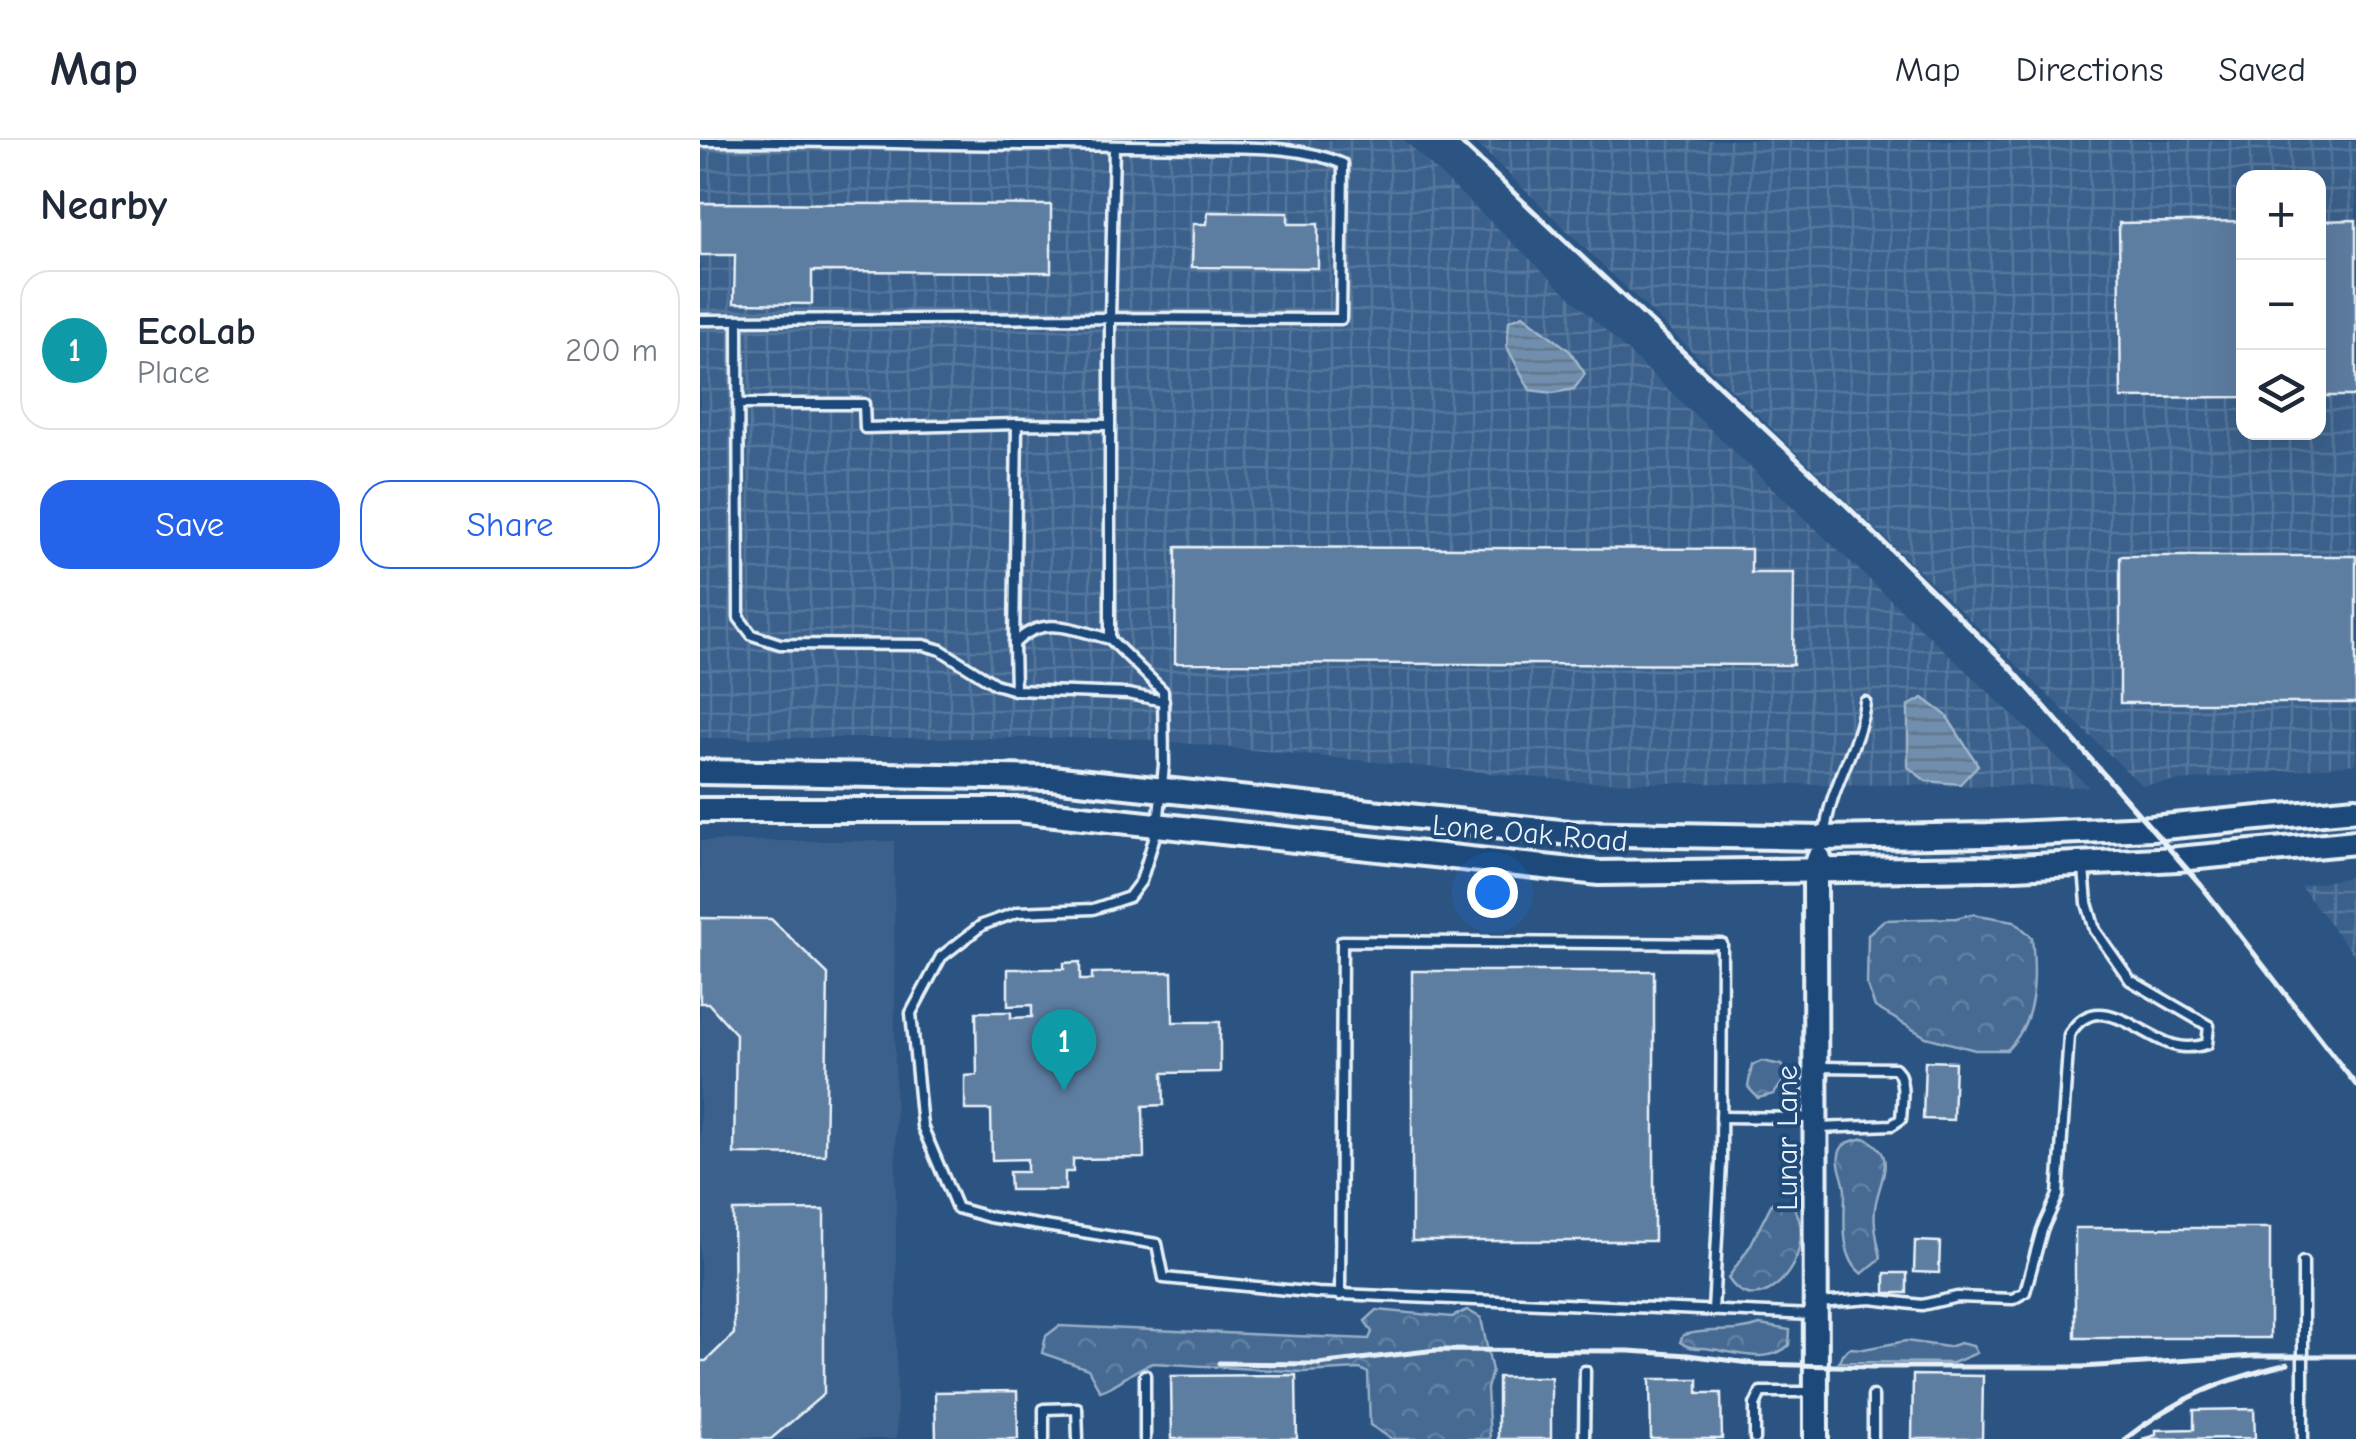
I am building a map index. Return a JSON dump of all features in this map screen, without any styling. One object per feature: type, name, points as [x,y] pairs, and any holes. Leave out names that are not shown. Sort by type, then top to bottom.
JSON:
[{"type":"main road","name":"Lone Oak Road","points":[[700,772],[1051,778],[1570,833],[1824,838],[2071,832],[2356,809]]},
{"type":"main road","name":"Lone Oak Road","points":[[700,810],[1018,810],[1598,873],[2083,864],[2356,842]]},
{"type":"main road","name":"Lunar Lane","points":[[1816,1439],[1815,870],[1824,838]]},
{"type":"lane","points":[[700,141],[1114,146],[1318,153],[1343,164],[1341,319],[700,320]]},
{"type":"lane","points":[[1110,638],[1114,146]]},
{"type":"lane","points":[[738,320],[739,618],[752,636],[780,644],[924,645],[941,650],[995,684],[1016,690],[1128,694],[1164,701]]},
{"type":"lane","points":[[738,404],[864,404],[865,428],[1110,424]]},
{"type":"lane","points":[[1016,690],[1017,424]]},
{"type":"lane","points":[[1014,644],[1026,632],[1040,626],[1110,638],[1163,691],[1158,826],[1141,881],[1129,896],[1093,909],[1018,912],[982,926],[941,956],[911,1013],[922,1126],[957,1208],[989,1217],[1157,1244],[1164,1278],[1340,1294],[1713,1311],[1818,1309],[1871,1299],[1922,1305],[1957,1297],[2012,1298],[2025,1292],[2042,1230],[2058,1195],[2069,1035],[2075,1025],[2092,1015],[2112,1015],[2169,1044],[2192,1048],[2208,1044],[2209,1026],[2130,980],[2095,930],[2083,864]]},
{"type":"lane","points":[[1824,838],[1826,815],[1861,731],[1865,702]]},
{"type":"lane","points":[[1340,1294],[1342,941],[1722,944],[1721,1117],[1713,1311]]},
{"type":"lane","points":[[1721,1117],[1897,1123],[1901,1113],[1901,1077],[1894,1068],[1816,1068]]},
{"type":"lane","points":[[2302,1262],[2303,1439]]},
{"type":"lane","points":[[1584,1439],[1585,1371]]},
{"type":"lane","points":[[1145,1374],[1145,1439]]},
{"type":"lane","points":[[1755,1439],[1755,1405],[1761,1392],[1818,1392]]},
{"type":"lane","points":[[1873,1396],[1873,1439]]},
{"type":"lane","points":[[1044,1439],[1044,1409],[1078,1408],[1078,1439]]},
{"type":"shaded area","points":[[700,140],[1404,140],[2089,787],[1580,782],[1131,738],[700,738]]},
{"type":"shaded area","points":[[1473,140],[2356,140],[2356,764],[2141,785]]},
{"type":"shaded area","points":[[1523,315],[1570,351],[1585,374],[1574,389],[1553,393],[1530,390],[1507,347],[1509,321]]},
{"type":"shaded area","points":[[1923,698],[1946,715],[1978,765],[1960,784],[1926,781],[1908,767],[1908,706]]},
{"type":"shaded area","points":[[700,841],[894,841],[897,1439],[700,1439]]},
{"type":"shaded area","points":[[2356,876],[2356,958],[2300,886]]},
{"type":"green space","points":[[1972,914],[2014,921],[2032,937],[2034,982],[2029,1012],[2007,1050],[1975,1050],[1926,1037],[1875,1007],[1867,985],[1868,934],[1884,920]]},
{"type":"green space","points":[[1762,1061],[1781,1065],[1785,1070],[1774,1094],[1758,1098],[1748,1087],[1752,1065]]},
{"type":"green space","points":[[1865,1138],[1881,1151],[1885,1166],[1875,1216],[1881,1258],[1862,1274],[1847,1247],[1839,1157],[1845,1144]]},
{"type":"green space","points":[[1772,1203],[1794,1207],[1800,1226],[1800,1246],[1782,1280],[1754,1295],[1740,1291],[1728,1278]]},
{"type":"green space","points":[[1377,1310],[1452,1317],[1467,1310],[1481,1318],[1492,1371],[1487,1389],[1490,1439],[1392,1439],[1370,1425],[1368,1373],[1360,1369],[1303,1372],[1153,1363],[1100,1391],[1088,1369],[1042,1353],[1046,1336],[1059,1326],[1369,1339],[1372,1332],[1365,1321]]},
{"type":"green space","points":[[1760,1325],[1790,1330],[1789,1345],[1772,1354],[1752,1356],[1680,1342],[1683,1335]]},
{"type":"green space","points":[[1906,1341],[1948,1347],[1960,1343],[1973,1346],[1977,1353],[1953,1363],[1839,1362],[1850,1348]]},
{"type":"building","points":[[700,203],[1051,205],[1051,272],[812,271],[812,304],[734,303],[735,255],[700,255]]},
{"type":"building","points":[[1208,212],[1288,213],[1288,224],[1318,224],[1318,268],[1192,267],[1193,224],[1207,224]]},
{"type":"building","points":[[2356,220],[2356,396],[2326,396],[2326,221]]},
{"type":"building","points":[[2236,221],[2236,397],[2121,398],[2119,223]]},
{"type":"building","points":[[1176,547],[1751,549],[1751,573],[1794,573],[1793,665],[1175,663]]},
{"type":"building","points":[[2120,556],[2356,556],[2356,703],[2120,703]]},
{"type":"building","points":[[700,918],[771,919],[828,974],[825,1155],[734,1154],[736,1034],[708,1003],[700,1003]]},
{"type":"building","points":[[1080,962],[1080,980],[1092,980],[1092,973],[1172,972],[1173,1022],[1220,1022],[1220,1072],[1163,1073],[1164,1105],[1143,1106],[1144,1158],[1073,1159],[1073,1172],[1065,1172],[1065,1190],[1010,1190],[1009,1172],[1027,1172],[1027,1159],[992,1160],[991,1110],[965,1110],[965,1076],[977,1075],[976,1012],[1011,1012],[1011,1018],[1032,1017],[1032,1005],[1008,1006],[1008,969],[1064,969],[1064,963]]},
{"type":"building","points":[[1412,971],[1654,971],[1654,1241],[1412,1241]]},
{"type":"building","points":[[1925,1061],[1955,1062],[1953,1120],[1923,1119]]},
{"type":"building","points":[[824,1210],[824,1394],[771,1439],[700,1439],[700,1361],[706,1361],[734,1334],[733,1211]]},
{"type":"building","points":[[2075,1228],[2270,1228],[2270,1338],[2075,1338]]},
{"type":"building","points":[[1915,1241],[1940,1242],[1939,1273],[1914,1272]]},
{"type":"building","points":[[1885,1273],[1907,1273],[1907,1293],[1885,1293]]},
{"type":"building","points":[[1296,1375],[1297,1439],[1172,1439],[1171,1376]]},
{"type":"building","points":[[1913,1375],[1983,1376],[1982,1439],[1912,1439]]},
{"type":"building","points":[[1498,1377],[1551,1377],[1551,1439],[1498,1439]]},
{"type":"building","points":[[1650,1379],[1698,1379],[1698,1393],[1721,1393],[1722,1439],[1651,1439]]},
{"type":"building","points":[[1017,1391],[1018,1439],[936,1439],[935,1392]]},
{"type":"building","points":[[2254,1409],[2255,1438],[2142,1439],[2156,1435],[2156,1430],[2194,1429],[2194,1410]]},
{"type":"railway","points":[[1458,140],[1846,505],[2010,667],[2201,885],[2356,1085]]},
{"type":"railway","points":[[1219,1363],[1318,1364],[1436,1350],[1629,1351],[1756,1364],[1872,1367],[2082,1367],[2254,1356],[2356,1356]]},
{"type":"railway","points":[[2125,1439],[2163,1412],[2202,1392],[2288,1364]]},
{"type":"place","name":"EcoLab","points":[[1064,1091]]}]
